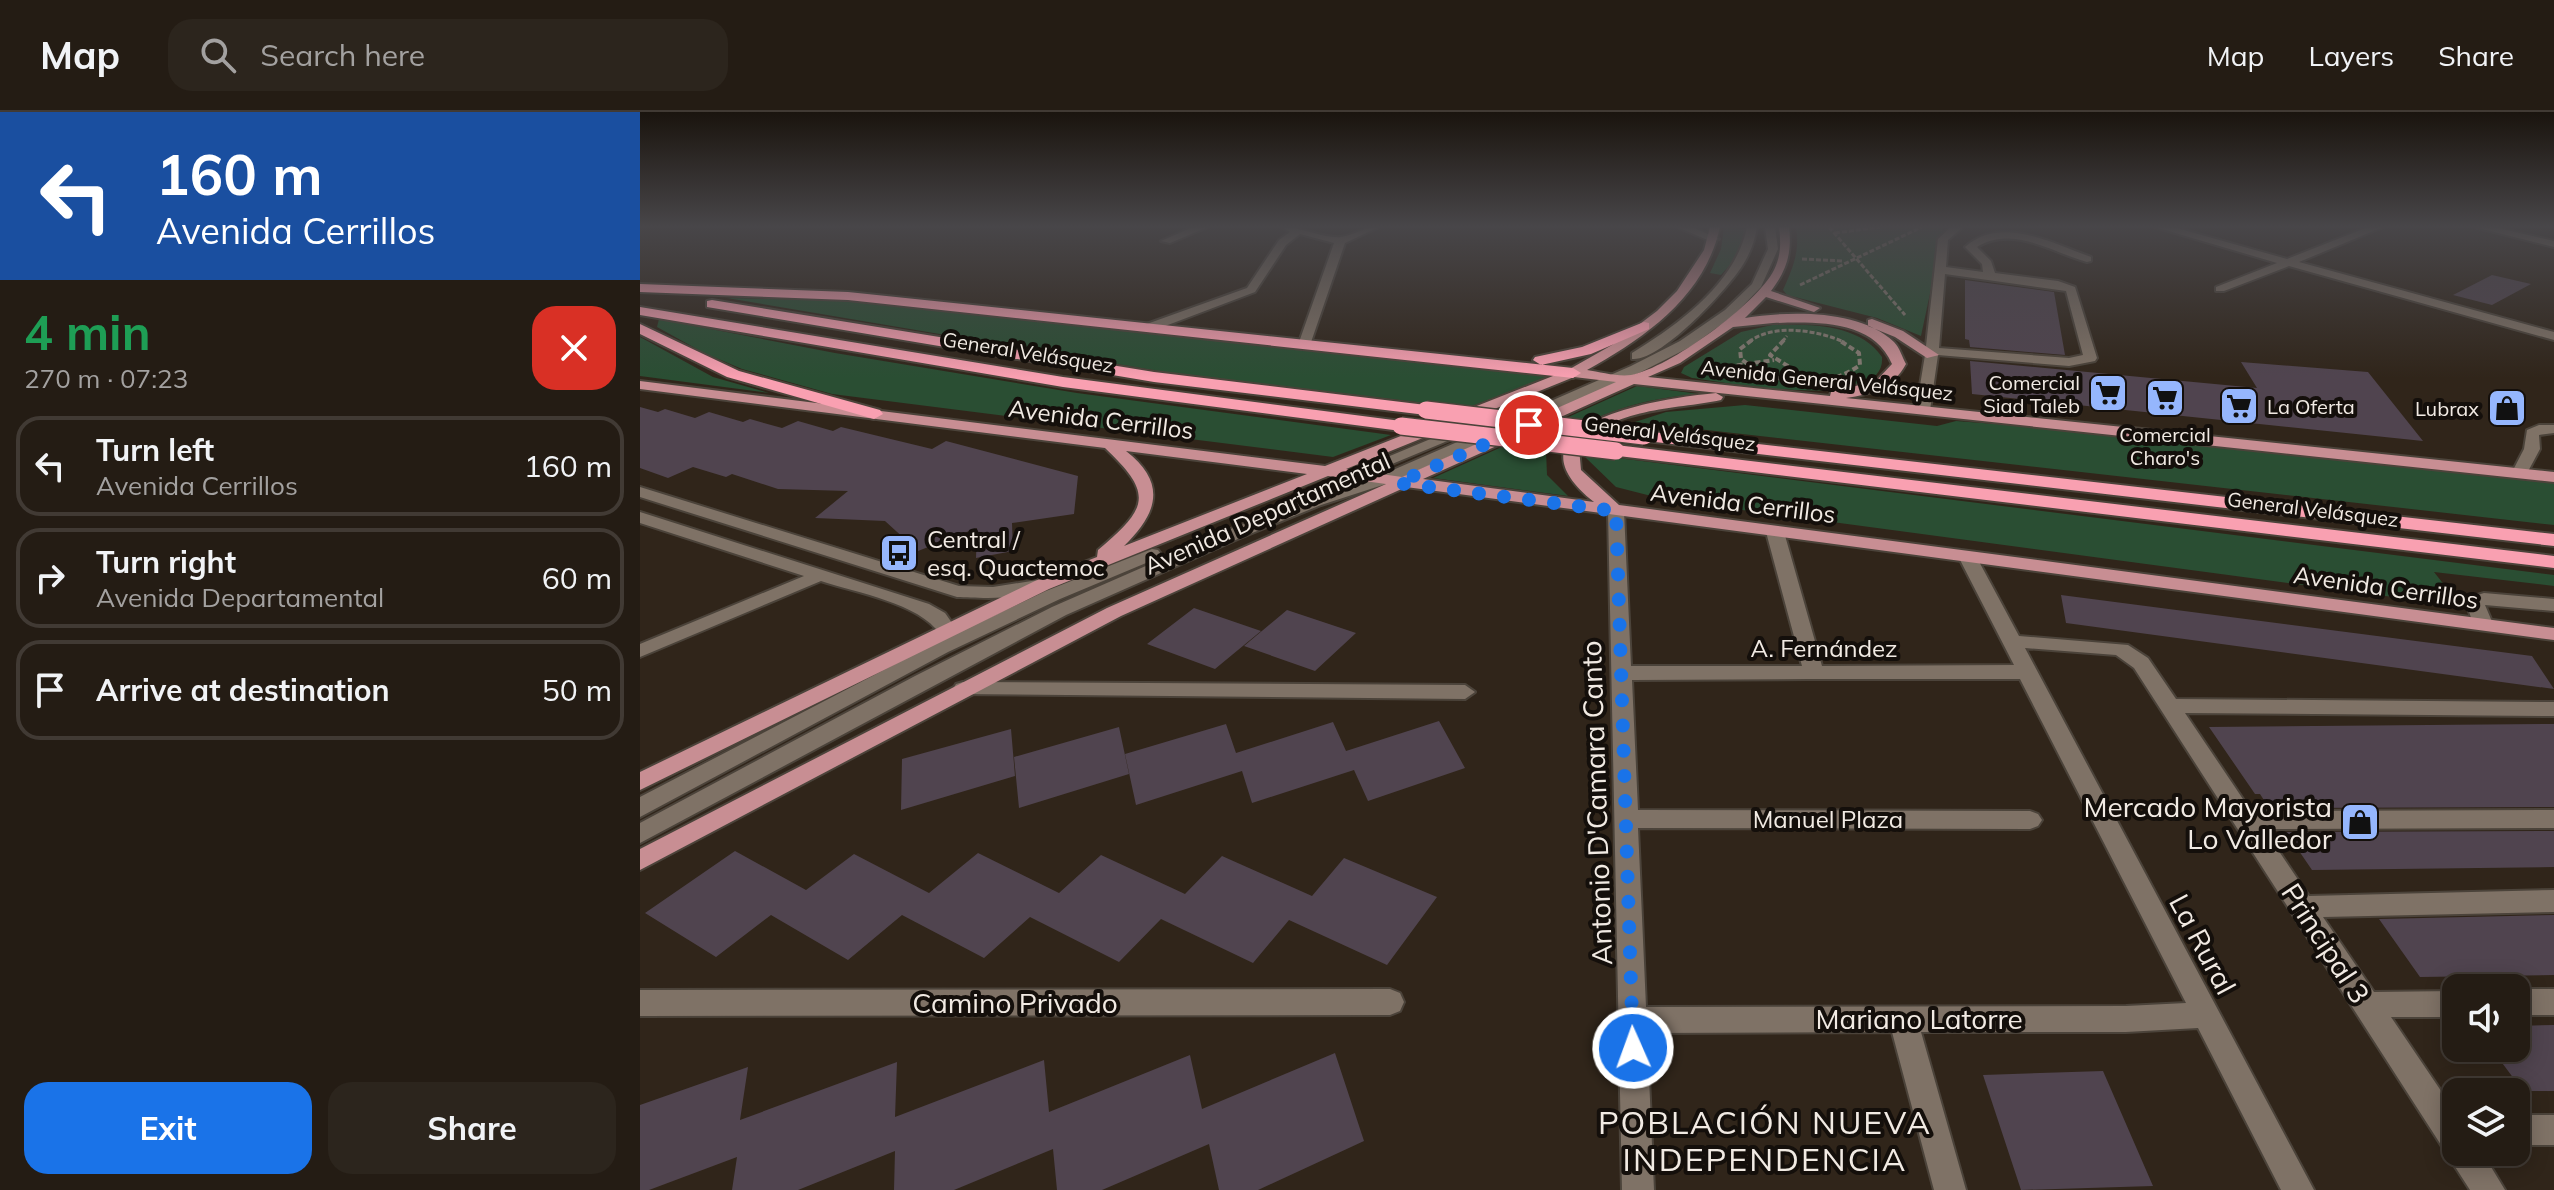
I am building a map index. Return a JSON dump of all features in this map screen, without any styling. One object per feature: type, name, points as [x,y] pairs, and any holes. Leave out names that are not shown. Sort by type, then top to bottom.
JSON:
[{"type":"highway","points":[[640,288],[848,296],[1573,373]]},
{"type":"highway","name":"General Velásquez","points":[[640,294],[1154,377],[2554,540]]},
{"type":"highway","name":"General Velásquez","points":[[640,311],[1063,382],[1401,426],[2554,562]]},
{"type":"highway","points":[[1470,362],[1560,358],[1600,346],[1644,326]]},
{"type":"highway","points":[[640,328],[733,374],[874,414]]},
{"type":"main road","name":"Avenida Departamental","points":[[640,782],[1042,585],[1573,373],[1644,326],[1694,277]]},
{"type":"main road","name":"Avenida Departamental","points":[[640,860],[963,689],[1169,586],[1390,482],[1635,380],[1693,349],[1728,325],[1764,293],[1775,277]]},
{"type":"main road","points":[[1764,293],[1879,325],[1932,353]]},
{"type":"main road","points":[[1728,325],[1783,316],[1829,320],[1877,337],[1891,347],[1899,359],[1895,372],[1879,384],[1845,394],[1804,398]]},
{"type":"main road","name":"Avenida General Velásquez","points":[[1573,373],[2554,477]]},
{"type":"main road","name":"Avenida Cerrillos","points":[[668,389],[1324,471],[2554,634]]},
{"type":"main road","points":[[1616,511],[1572,470],[1568,454],[1571,442],[1577,437],[1607,421],[1649,407],[1702,398],[1768,394]]},
{"type":"main road","points":[[1084,568],[1129,532],[1147,499],[1141,471],[1107,444]]},
{"type":"street","points":[[1148,328],[1251,290],[1261,277]]},
{"type":"street","points":[[1304,345],[1327,277]]},
{"type":"street","points":[[640,808],[851,694],[999,619],[1596,375],[1648,350],[1673,331],[1726,277]]},
{"type":"street","points":[[640,834],[922,681],[1059,611],[1315,502],[1390,482],[1685,344],[1740,303],[1761,277]]},
{"type":"street","points":[[1923,410],[1940,277]]},
{"type":"street","points":[[1932,353],[2069,362],[2090,358],[2071,289],[2058,284],[2001,277]]},
{"type":"street","points":[[2220,289],[2251,277]]},
{"type":"street","points":[[2340,277],[2554,336]]},
{"type":"street","points":[[640,388],[668,389]]},
{"type":"street","points":[[2519,474],[2532,449],[2532,433],[2539,429],[2554,429]]},
{"type":"street","points":[[640,492],[957,591],[993,593],[1042,585]]},
{"type":"street","name":"Antonio D'Camara Canto","points":[[1616,511],[1638,1190]]},
{"type":"street","points":[[640,517],[922,608],[938,617],[947,630]]},
{"type":"street","points":[[640,532],[662,524]]},
{"type":"street","points":[[1775,532],[1814,674]]},
{"type":"street","name":"La Rural","points":[[1967,556],[2298,1190]]},
{"type":"street","points":[[640,651],[821,575]]},
{"type":"street","points":[[2483,624],[2475,602],[2484,599],[2554,605]]},
{"type":"street","name":"Principal 3","points":[[2012,642],[2121,649],[2141,663],[2442,1118]]},
{"type":"street","name":"A. Fernández","points":[[1622,673],[2027,672]]},
{"type":"street","points":[[963,689],[1465,692]]},
{"type":"street","points":[[2170,706],[2554,709]]},
{"type":"street","name":"Manuel Plaza","points":[[1626,819],[2030,820]]},
{"type":"street","points":[[2245,820],[2554,819]]},
{"type":"street","points":[[2302,907],[2554,901]]},
{"type":"street","name":"Camino Privado","points":[[640,1003],[1390,1002]]},
{"type":"street","points":[[2530,1002],[2554,1002]]},
{"type":"street","points":[[2366,1005],[2442,1004]]},
{"type":"street","name":"Mariano Latorre","points":[[1633,1020],[2126,1019],[2206,1015]]},
{"type":"street","points":[[1903,1018],[1950,1190]]},
{"type":"street","points":[[2530,1130],[2554,1130]]},
{"type":"street","name":"Principal 3","points":[[2473,1166],[2489,1190]]},
{"type":"path","points":[[1796,286],[1815,277]]},
{"type":"path","points":[[1869,277],[1914,325]]},
{"type":"path","points":[[1787,396],[1804,387],[1803,381],[1797,370],[1774,360],[1770,355],[1789,331],[1790,323]]},
{"type":"path","points":[[1789,331],[1844,341],[1862,359],[1854,371],[1845,376],[1803,381],[1756,370],[1746,364],[1739,354],[1740,349],[1749,340],[1789,331]]},
{"type":"green space","points":[[1789,277],[1933,277],[1921,336],[1877,318],[1787,295],[1783,290]]},
{"type":"green space","points":[[727,298],[837,300],[1550,376],[1467,408],[1170,373]]},
{"type":"green space","points":[[659,319],[835,353],[1077,393],[1391,435],[1333,457],[832,394],[742,369],[704,353],[657,327]]},
{"type":"green space","points":[[1772,325],[1832,328],[1860,338],[1882,357],[1877,374],[1859,385],[1832,390],[1800,390],[1692,378],[1681,373],[1684,367],[1741,332]]},
{"type":"green space","points":[[640,337],[713,377],[769,393],[640,376]]},
{"type":"green space","points":[[1637,386],[1700,394],[1659,399],[1618,410],[1562,437],[1546,450],[1547,475],[1568,496],[1433,478]]},
{"type":"green space","points":[[1745,405],[1937,426],[1956,421],[2088,431],[2554,483],[2554,525],[1635,422],[1666,412]]},
{"type":"green space","points":[[1602,456],[2554,575],[2554,586],[2434,572],[2461,606],[1667,500],[1616,487],[1585,457]]},
{"type":"building","points":[[2488,277],[2531,284],[2492,305],[2453,295]]},
{"type":"building","points":[[1965,280],[2054,292],[2065,355],[1970,347],[1969,340],[1965,339]]},
{"type":"building","points":[[1970,361],[2257,388],[2241,362],[2368,372],[2423,441],[1972,394]]},
{"type":"building","points":[[640,407],[658,412],[665,409],[695,418],[709,412],[743,422],[750,419],[782,428],[798,421],[833,431],[841,427],[932,449],[946,441],[1078,476],[1074,514],[1012,523],[1013,551],[976,558],[977,528],[918,551],[885,521],[815,518],[848,491],[778,489],[732,474],[726,477],[693,467],[668,478],[640,468]]},
{"type":"building","points":[[2061,595],[2532,656],[2554,689],[2066,623]]},
{"type":"building","points":[[1194,608],[1261,631],[1215,669],[1147,644]]},
{"type":"building","points":[[1287,610],[1356,633],[1315,671],[1244,646]]},
{"type":"building","points":[[1439,721],[1465,768],[1368,801],[1354,770],[1252,803],[1242,771],[1136,805],[1125,754],[1226,724],[1236,753],[1333,722],[1346,751]]},
{"type":"building","points":[[2554,724],[2554,807],[2269,808],[2260,794],[2255,794],[2209,727]]},
{"type":"building","points":[[1119,727],[1129,774],[1019,808],[1014,757]]},
{"type":"building","points":[[1011,729],[1015,776],[901,810],[902,759]]},
{"type":"building","points":[[2554,831],[2554,867],[2312,870],[2286,832]]},
{"type":"building","points":[[735,851],[806,890],[854,854],[929,893],[978,853],[1059,893],[1101,855],[1185,894],[1222,856],[1312,896],[1344,858],[1437,897],[1387,965],[1289,920],[1253,963],[1161,919],[1119,962],[1030,917],[984,958],[902,915],[848,960],[771,915],[716,957],[645,913]]},
{"type":"building","points":[[2554,915],[2554,975],[2442,974],[2442,977],[2420,977],[2379,919]]},
{"type":"building","points":[[2554,1025],[2554,1091],[2530,1091],[2530,1078],[2513,1078],[2501,1062],[2530,1062],[2530,1026]]},
{"type":"building","points":[[1335,1053],[1364,1141],[1258,1190],[1219,1190],[1209,1144],[1102,1190],[1057,1190],[1053,1149],[954,1190],[894,1190],[895,1151],[798,1190],[732,1190],[737,1157],[649,1190],[640,1190],[640,1105],[748,1067],[740,1120],[897,1062],[895,1117],[1044,1060],[1049,1112],[1190,1055],[1202,1109]]},
{"type":"building","points":[[2103,1071],[2153,1186],[2021,1190],[1983,1075]]},
{"type":"place","name":"Comercial Siad Taleb","points":[[2108,393]]},
{"type":"place","name":"Comercial Charo's","points":[[2165,398]]},
{"type":"place","name":"La Oferta","points":[[2239,406]]},
{"type":"place","name":"Lubrax","points":[[2507,408]]},
{"type":"place","name":"Central / esq. Quactemoc","points":[[899,553]]},
{"type":"place","name":"Mercado Mayorista Lo Valledor","points":[[2360,822]]},
{"type":"district","name":"POBLACIÓN NUEVA INDEPENDENCIA","points":[[1765,1140]]},
{"type":"route","points":[[1529,425],[1397,483],[1616,511],[1633,1048]]}]
